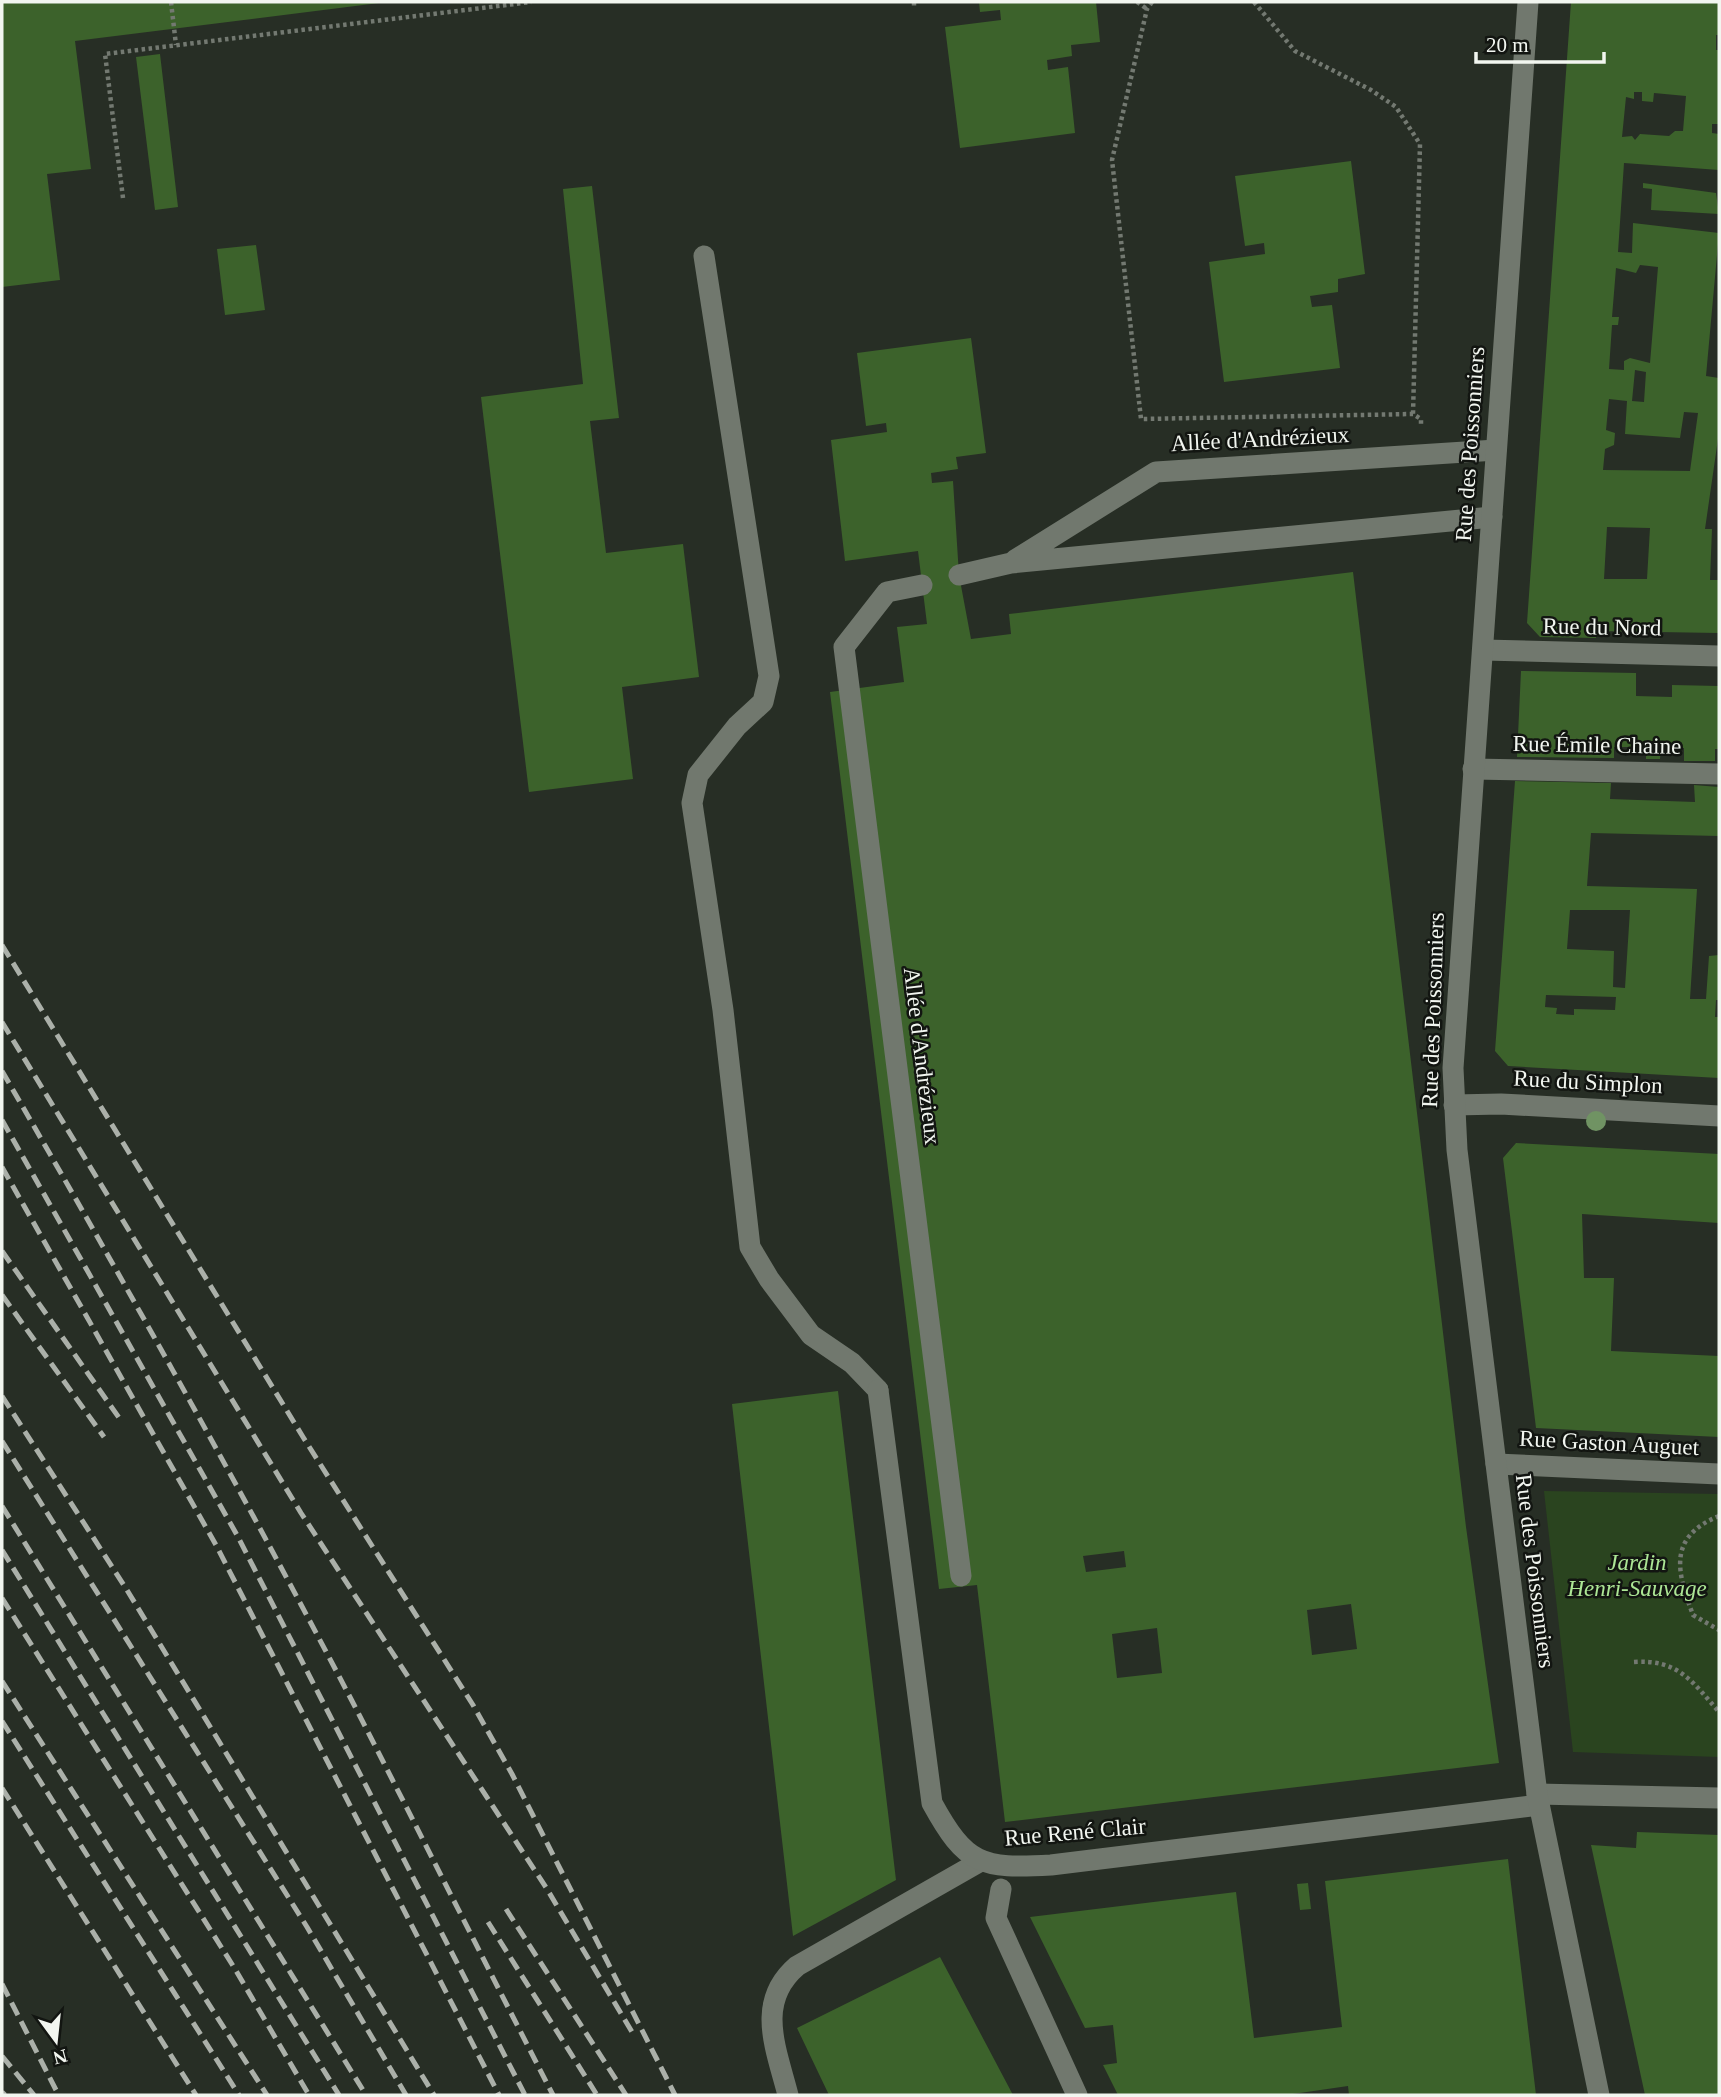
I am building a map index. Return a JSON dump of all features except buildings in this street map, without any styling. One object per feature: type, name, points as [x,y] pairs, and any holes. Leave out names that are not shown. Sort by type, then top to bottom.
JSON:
[{"type":"street","name":"Rue des Poissonniers","points":[[1528,2],[1473,769],[1453,1068],[1454,1105],[1538,1799],[1599,2095]]},
{"type":"street","name":"Rue René Clair","points":[[704,256],[769,676],[763,702],[737,726],[698,775],[692,803],[723,1010],[750,1247],[769,1279],[811,1335],[852,1363],[878,1390],[932,1803],[953,1840],[981,1861],[1005,1868],[1051,1865],[1538,1799],[1719,1798]]},
{"type":"street","name":"Allée d'Andrézieux","points":[[1011,563],[1156,471],[1496,450]]},
{"type":"street","name":"Allée d'Andrézieux","points":[[959,575],[1011,563],[1492,517]]},
{"type":"street","name":"Allée d'Andrézieux","points":[[922,585],[887,592],[844,648],[961,1576]]},
{"type":"street","name":"Rue du Nord","points":[[1483,650],[1719,656]]},
{"type":"street","name":"Rue Émile Chaine","points":[[1473,769],[1719,774]]},
{"type":"street","name":"Rue du Simplon","points":[[1454,1105],[1502,1104],[1719,1116]]},
{"type":"street","name":"Rue Gaston Auguet","points":[[1496,1464],[1719,1475]]},
{"type":"street","points":[[788,2095],[772,2016],[773,1997],[781,1979],[797,1966],[981,1861]]},
{"type":"street","points":[[1001,1889],[996,1918],[1077,2095]]},
{"type":"path","points":[[171,2],[176,45]]},
{"type":"path","points":[[122,198],[104,54],[531,2]]},
{"type":"path","points":[[1137,2],[1147,9]]},
{"type":"path","points":[[1152,2],[1147,9],[1112,160],[1141,419],[1413,414],[1420,144],[1396,107],[1371,90],[1295,51],[1254,2]]},
{"type":"path","points":[[1719,1516],[1699,1524],[1683,1545],[1678,1576],[1693,1615],[1719,1630]]},
{"type":"path","points":[[1634,1662],[1663,1663],[1679,1669],[1719,1712]]},
{"type":"green space","name":"Jardin Henri-Sauvage","points":[[1544,1491],[1719,1494],[1719,1757],[1573,1752]]},
{"type":"railway","points":[[2,945],[303,1437],[473,1705],[512,1774],[675,2095]]},
{"type":"railway","points":[[2,1022],[301,1513],[547,1889],[635,2037]]},
{"type":"railway","points":[[2,1071],[267,1541],[351,1699],[553,2095]]},
{"type":"railway","points":[[2,1120],[237,1535],[525,2095]]},
{"type":"railway","points":[[2,1167],[216,1545],[499,2095]]},
{"type":"railway","points":[[2,1251],[122,1422]]},
{"type":"railway","points":[[2,1295],[104,1437]]},
{"type":"railway","points":[[2,1396],[127,1590],[434,2095]]},
{"type":"railway","points":[[2,1441],[307,1927],[406,2095]]},
{"type":"railway","points":[[2,1506],[366,2095]]},
{"type":"railway","points":[[2,1550],[339,2095]]},
{"type":"railway","points":[[2,1598],[235,1969],[309,2095]]},
{"type":"railway","points":[[2,1681],[267,2095]]},
{"type":"railway","points":[[2,1721],[239,2095]]},
{"type":"railway","points":[[2,1788],[196,2095]]},
{"type":"railway","points":[[506,1909],[626,2095]]},
{"type":"railway","points":[[488,1922],[597,2095]]},
{"type":"railway","points":[[2,1984],[56,2090]]},
{"type":"railway","points":[[2,2056],[34,2095]]},
{"type":"railway","points":[[2,2092],[5,2095]]}]
